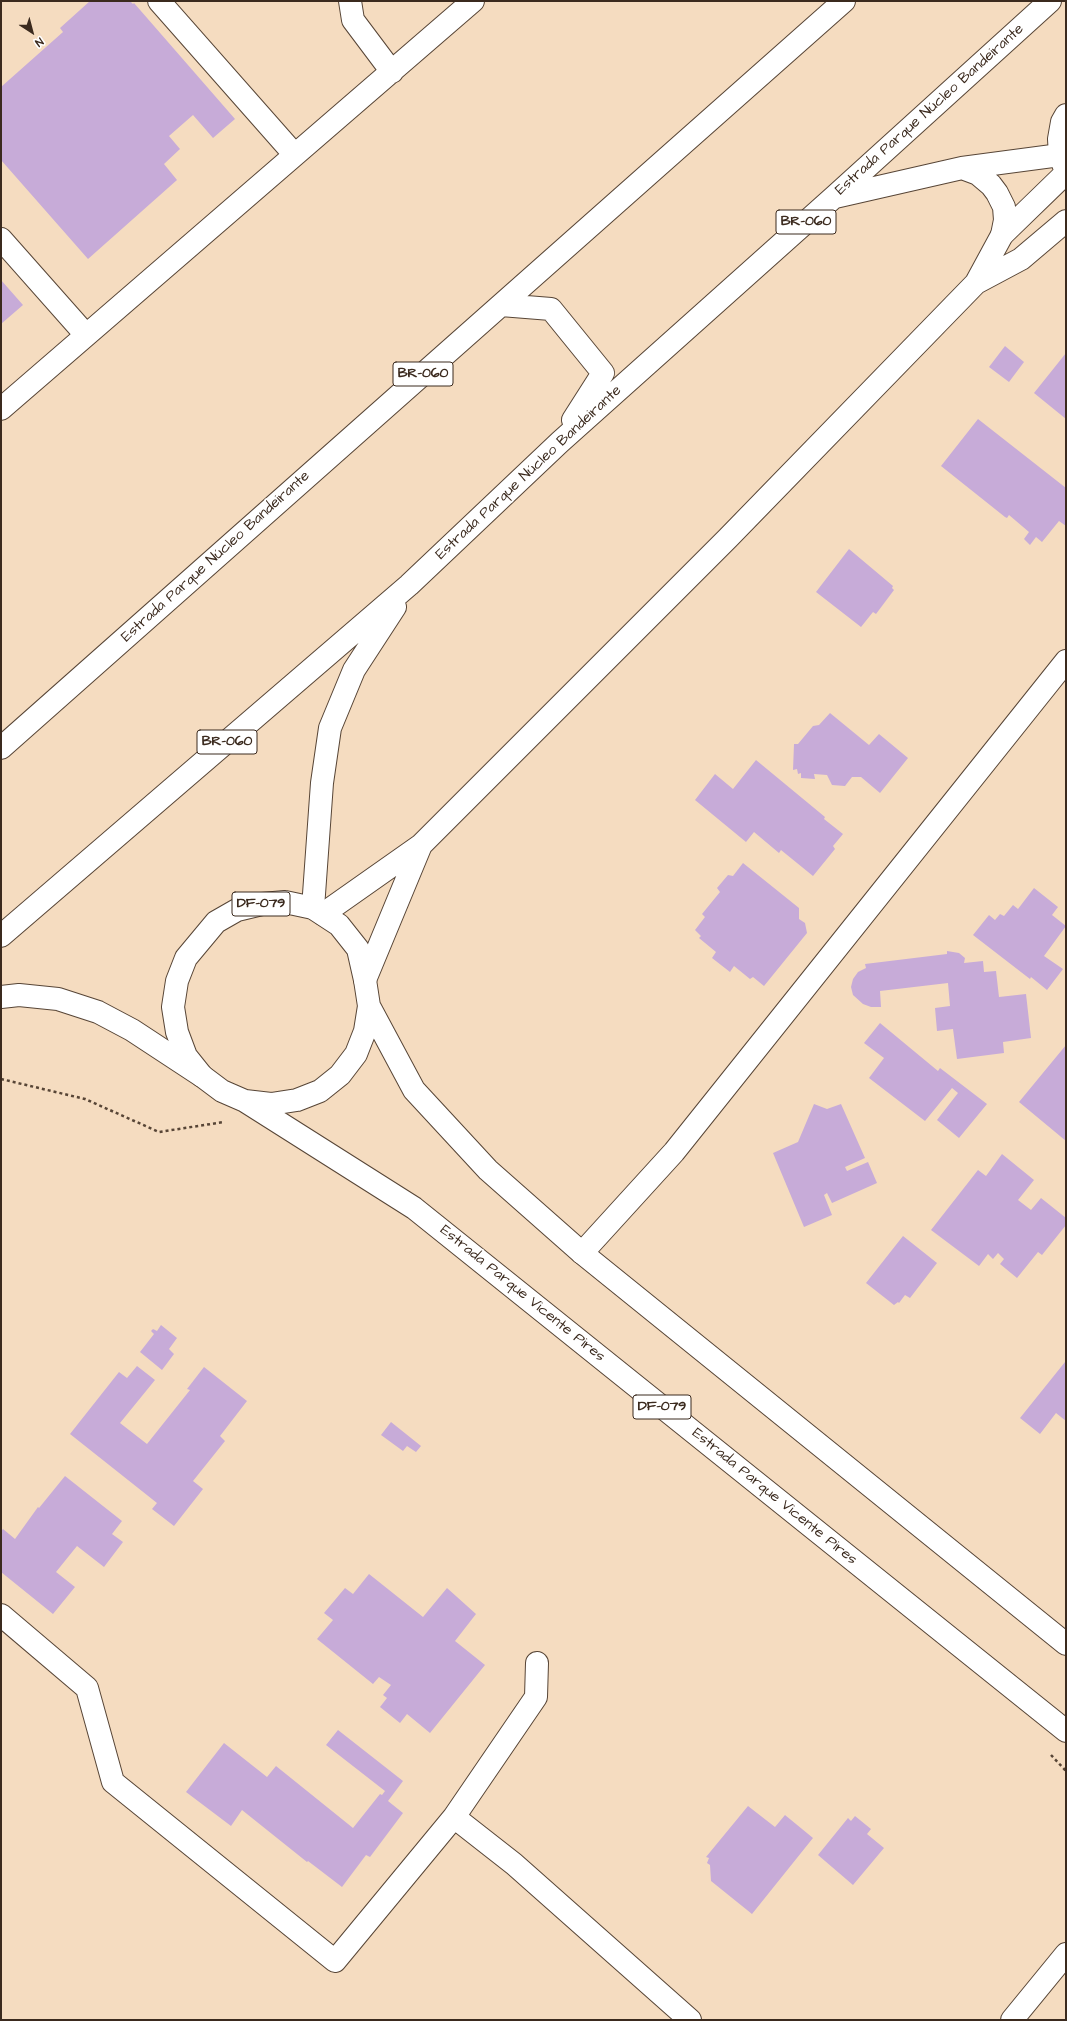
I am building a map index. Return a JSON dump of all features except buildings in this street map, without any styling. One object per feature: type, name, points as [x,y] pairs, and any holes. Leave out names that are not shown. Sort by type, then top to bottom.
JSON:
[{"type":"main road","points":[[159,1],[294,154]]},
{"type":"main road","points":[[350,1],[353,20],[392,72]]},
{"type":"main road","points":[[1,409],[294,154],[392,72],[472,1]]},
{"type":"main road","name":"Estrada Parque Núcleo Bandeirante","points":[[1,748],[844,1]]},
{"type":"main road","name":"Estrada Parque Núcleo Bandeirante","points":[[1,936],[409,585],[560,442],[1050,1]]},
{"type":"main road","points":[[1064,167],[1059,139],[1062,122],[1066,115]]},
{"type":"main road","points":[[834,197],[962,168],[1064,167]]},
{"type":"main road","points":[[318,911],[421,845],[728,538],[976,283],[1002,235],[1064,167]]},
{"type":"main road","points":[[962,168],[978,174],[991,185],[997,193],[1004,207],[1005,220],[1002,235]]},
{"type":"main road","points":[[976,283],[1020,259],[1066,221]]},
{"type":"main road","points":[[1,240],[86,335]]},
{"type":"main road","points":[[501,305],[551,310],[603,372],[560,442]]},
{"type":"main road","points":[[318,911],[322,783],[330,728],[354,670],[409,585]]},
{"type":"main road","points":[[582,1253],[674,1152],[1066,661]]},
{"type":"main road","points":[[366,980],[421,845]]},
{"type":"main road","name":"Estrada Parque Vicente Pires","points":[[246,1101],[271,1104],[297,1100],[320,1091],[340,1075],[356,1054],[366,1031],[369,1006],[366,980],[358,949],[339,925],[318,911],[285,902],[262,904],[237,910],[216,922],[186,958],[177,982],[173,1007],[176,1032],[186,1056],[202,1076],[222,1091],[246,1101],[414,1208],[1066,1731]]},
{"type":"main road","points":[[1,997],[19,995],[58,999],[98,1012],[132,1030],[202,1076]]},
{"type":"main road","name":"Estrada Parque Vicente Pires","points":[[369,1006],[414,1090],[488,1170],[582,1253],[1066,1644]]},
{"type":"main road","points":[[1,1615],[87,1688],[114,1782],[335,1961],[454,1817],[536,1698],[537,1663]]},
{"type":"main road","points":[[454,1817],[514,1864],[690,2020]]},
{"type":"main road","points":[[1012,2020],[1066,1954]]},
{"type":"path","points":[[1,1079],[86,1099],[159,1132],[230,1122]]}]
